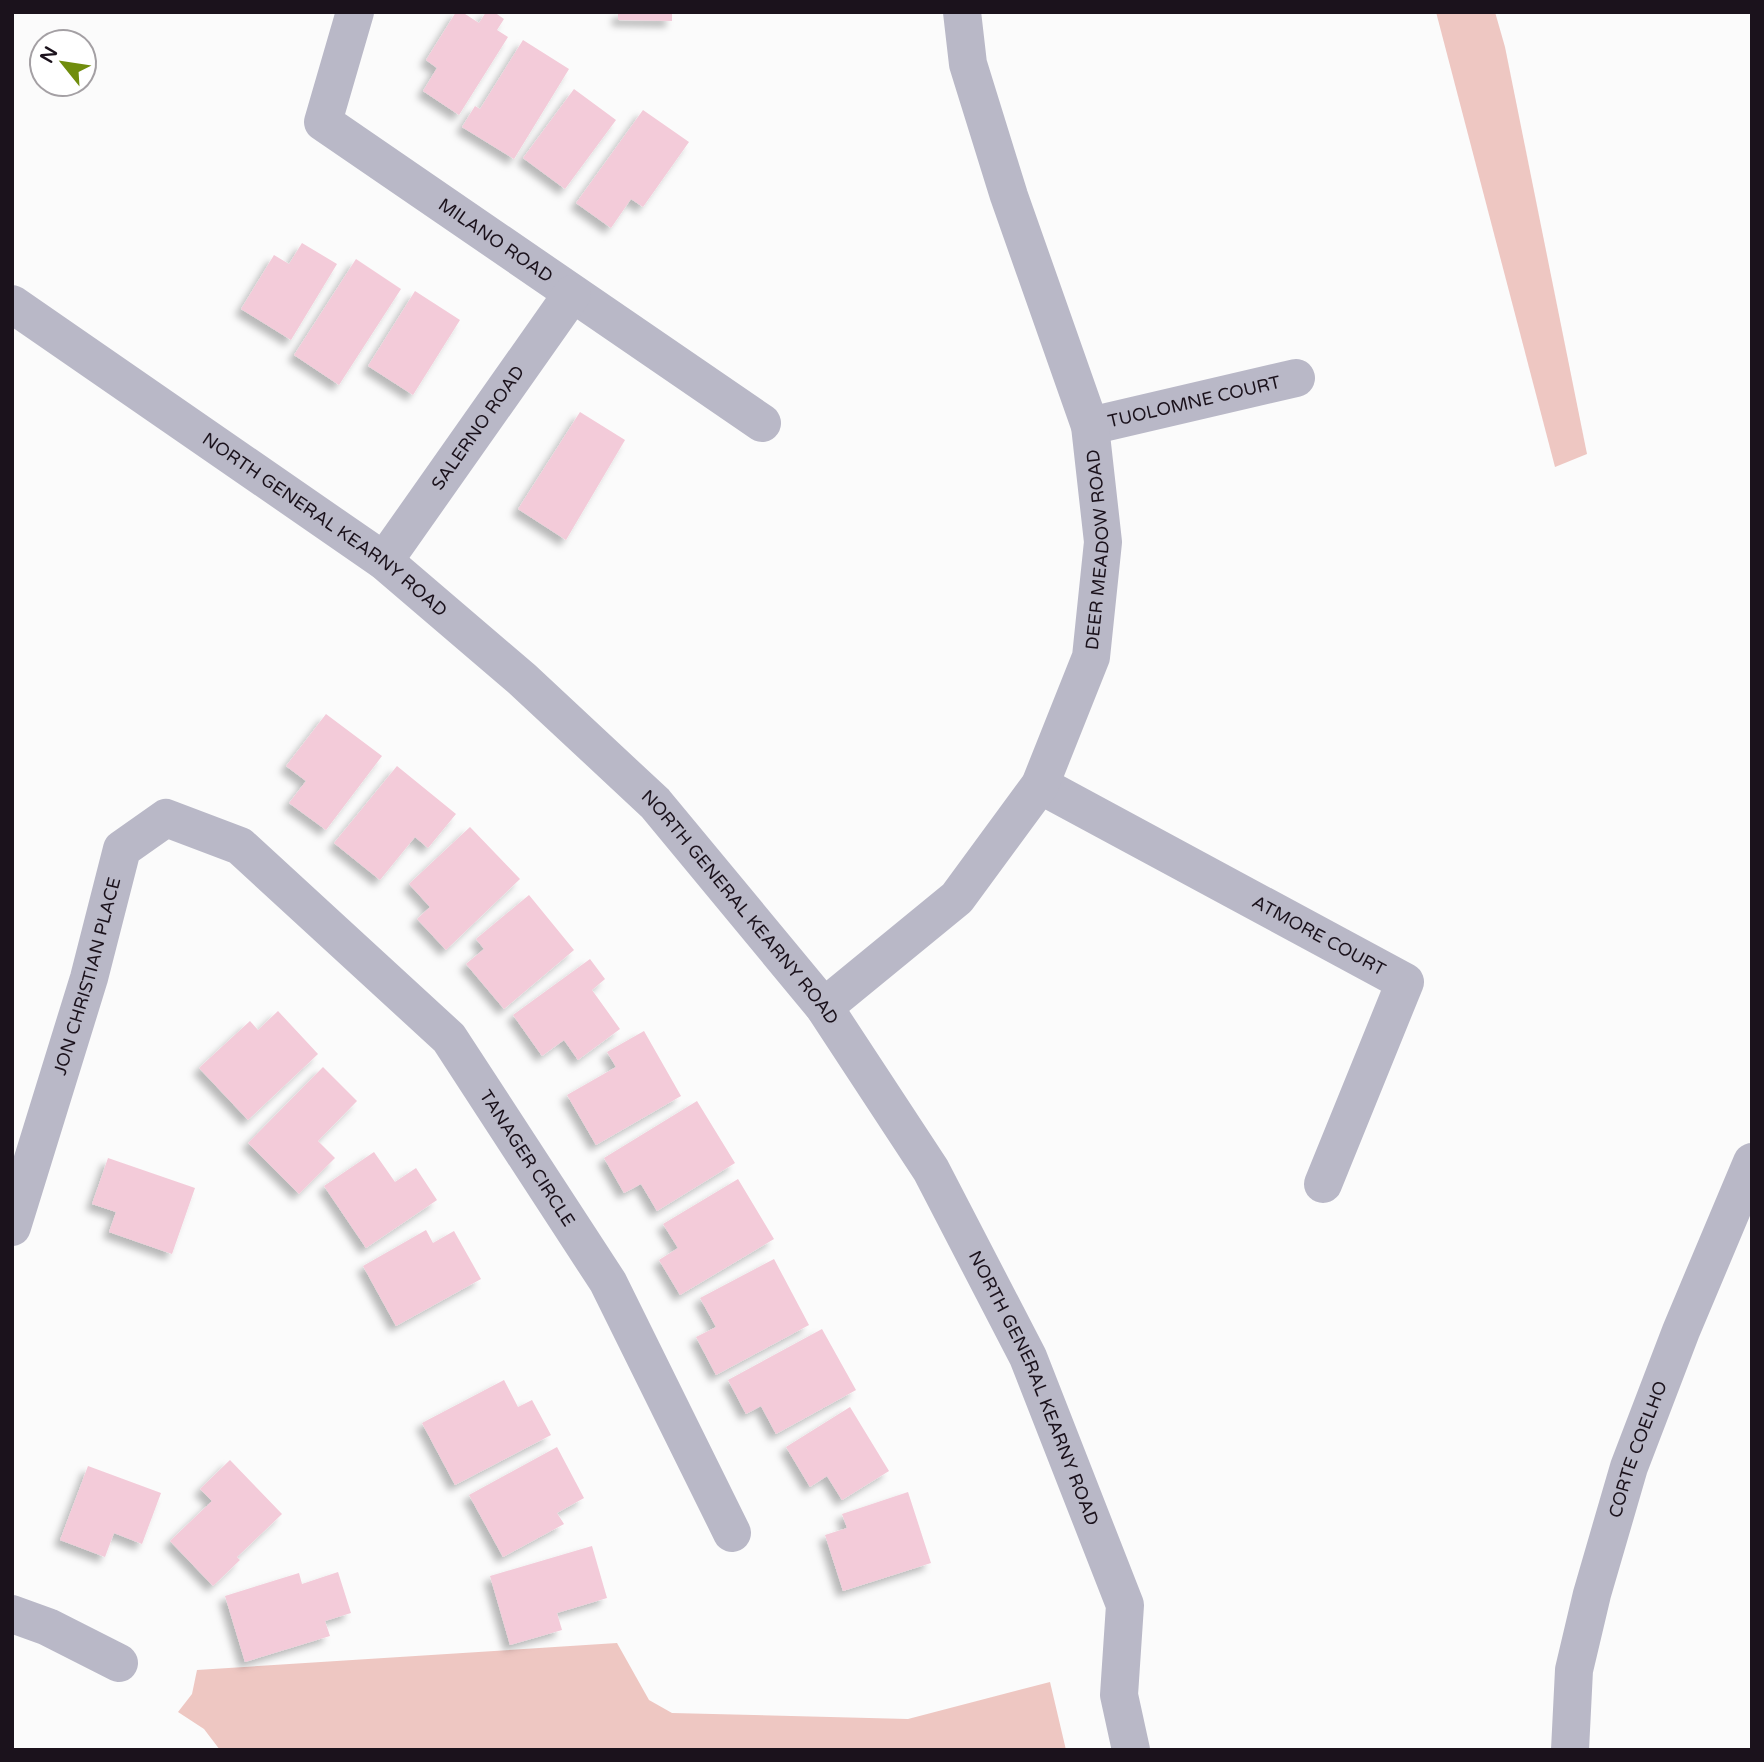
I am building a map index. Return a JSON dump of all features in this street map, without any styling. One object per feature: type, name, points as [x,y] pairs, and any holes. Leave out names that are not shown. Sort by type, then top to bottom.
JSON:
[{"type":"street","name":"MILANO ROAD","points":[[355,12],[323,122],[762,423]]},
{"type":"street","name":"DEER MEADOW ROAD","points":[[824,1007],[957,898],[1040,785],[1091,657],[1103,542],[1090,426],[1009,196],[972,78],[962,12]]},
{"type":"street","name":"SALERNO ROAD","points":[[384,561],[572,294]]},
{"type":"street","name":"NORTH GENERAL KEARNY ROAD","points":[[12,304],[384,561],[522,679],[655,803],[824,1007],[931,1170],[1028,1357],[1125,1605],[1119,1695],[1131,1750]]},
{"type":"street","name":"TUOLOMNE COURT","points":[[1090,426],[1296,378]]},
{"type":"street","name":"ATMORE COURT","points":[[1040,785],[1405,982],[1323,1184]]},
{"type":"street","name":"JON CHRISTIAN PLACE","points":[[12,1227],[89,978],[122,849],[166,818],[240,846]]},
{"type":"street","name":"TANAGER CIRCLE","points":[[240,846],[449,1038],[608,1282],[732,1532]]},
{"type":"street","name":"CORTE COELHO","points":[[1570,1750],[1574,1670],[1592,1594],[1629,1467],[1681,1331],[1752,1163]]},
{"type":"street","points":[[12,1614],[48,1627],[119,1663]]},
{"type":"shaded area","points":[[1436,12],[1495,12],[1505,47],[1587,454],[1555,467]]},
{"type":"shaded area","points":[[617,1643],[649,1700],[672,1713],[908,1719],[1050,1682],[1066,1750],[220,1750],[204,1729],[178,1712],[192,1694],[197,1670]]},
{"type":"building","points":[[456,12],[462,12],[479,23],[486,12],[494,12],[504,19],[497,30],[508,37],[459,115],[423,91],[437,68],[426,60]]},
{"type":"building","points":[[618,12],[672,12],[672,21],[618,20]]},
{"type":"building","points":[[523,40],[569,69],[514,159],[462,127],[475,106],[480,109]]},
{"type":"building","points":[[574,89],[616,120],[565,189],[523,158]]},
{"type":"building","points":[[643,110],[689,142],[643,207],[631,199],[611,228],[576,203]]},
{"type":"building","points":[[302,243],[337,264],[291,340],[241,309],[274,255],[289,264]]},
{"type":"building","points":[[356,259],[401,289],[339,385],[294,355]]},
{"type":"building","points":[[415,291],[460,320],[413,395],[368,366]]},
{"type":"building","points":[[580,412],[625,440],[566,540],[518,509]]},
{"type":"building","points":[[326,714],[382,756],[326,830],[289,803],[306,781],[286,766]]},
{"type":"building","points":[[397,766],[456,814],[428,848],[415,837],[380,880],[334,843]]},
{"type":"building","points":[[470,827],[520,879],[446,950],[417,919],[430,907],[409,884]]},
{"type":"building","points":[[529,895],[574,950],[504,1009],[466,964],[484,949],[476,939]]},
{"type":"building","points":[[590,959],[605,979],[592,990],[620,1029],[578,1060],[564,1040],[542,1056],[513,1015]]},
{"type":"building","points":[[278,1011],[318,1054],[248,1120],[199,1068],[250,1021],[258,1030]]},
{"type":"building","points":[[644,1031],[681,1096],[596,1145],[567,1095],[616,1067],[607,1052]]},
{"type":"building","points":[[323,1067],[357,1101],[318,1141],[335,1158],[299,1194],[248,1143]]},
{"type":"building","points":[[697,1101],[735,1163],[657,1211],[641,1184],[624,1193],[604,1158]]},
{"type":"building","points":[[374,1152],[395,1182],[416,1168],[437,1200],[366,1248],[324,1186]]},
{"type":"building","points":[[108,1158],[195,1188],[172,1254],[109,1232],[116,1212],[92,1204]]},
{"type":"building","points":[[738,1179],[774,1239],[680,1295],[659,1260],[678,1248],[663,1224]]},
{"type":"building","points":[[426,1230],[433,1243],[454,1231],[481,1279],[396,1326],[363,1266]]},
{"type":"building","points":[[774,1259],[809,1325],[716,1375],[696,1337],[716,1327],[700,1298]]},
{"type":"building","points":[[822,1329],[856,1390],[776,1434],[761,1406],[746,1414],[728,1380]]},
{"type":"building","points":[[504,1380],[518,1407],[532,1400],[551,1435],[455,1485],[422,1423]]},
{"type":"building","points":[[850,1407],[889,1471],[842,1500],[827,1476],[810,1487],[786,1447]]},
{"type":"building","points":[[557,1447],[584,1498],[557,1513],[564,1524],[503,1557],[469,1495]]},
{"type":"building","points":[[230,1460],[282,1514],[237,1557],[240,1560],[213,1586],[170,1541],[212,1501],[200,1489]]},
{"type":"building","points":[[88,1466],[161,1493],[142,1544],[114,1533],[105,1557],[60,1540]]},
{"type":"building","points":[[908,1492],[931,1563],[843,1591],[825,1535],[847,1528],[842,1514]]},
{"type":"building","points":[[592,1546],[607,1598],[557,1613],[562,1630],[510,1645],[490,1576]]},
{"type":"building","points":[[338,1572],[351,1613],[325,1621],[330,1636],[245,1662],[225,1596],[299,1573],[302,1584]]}]
